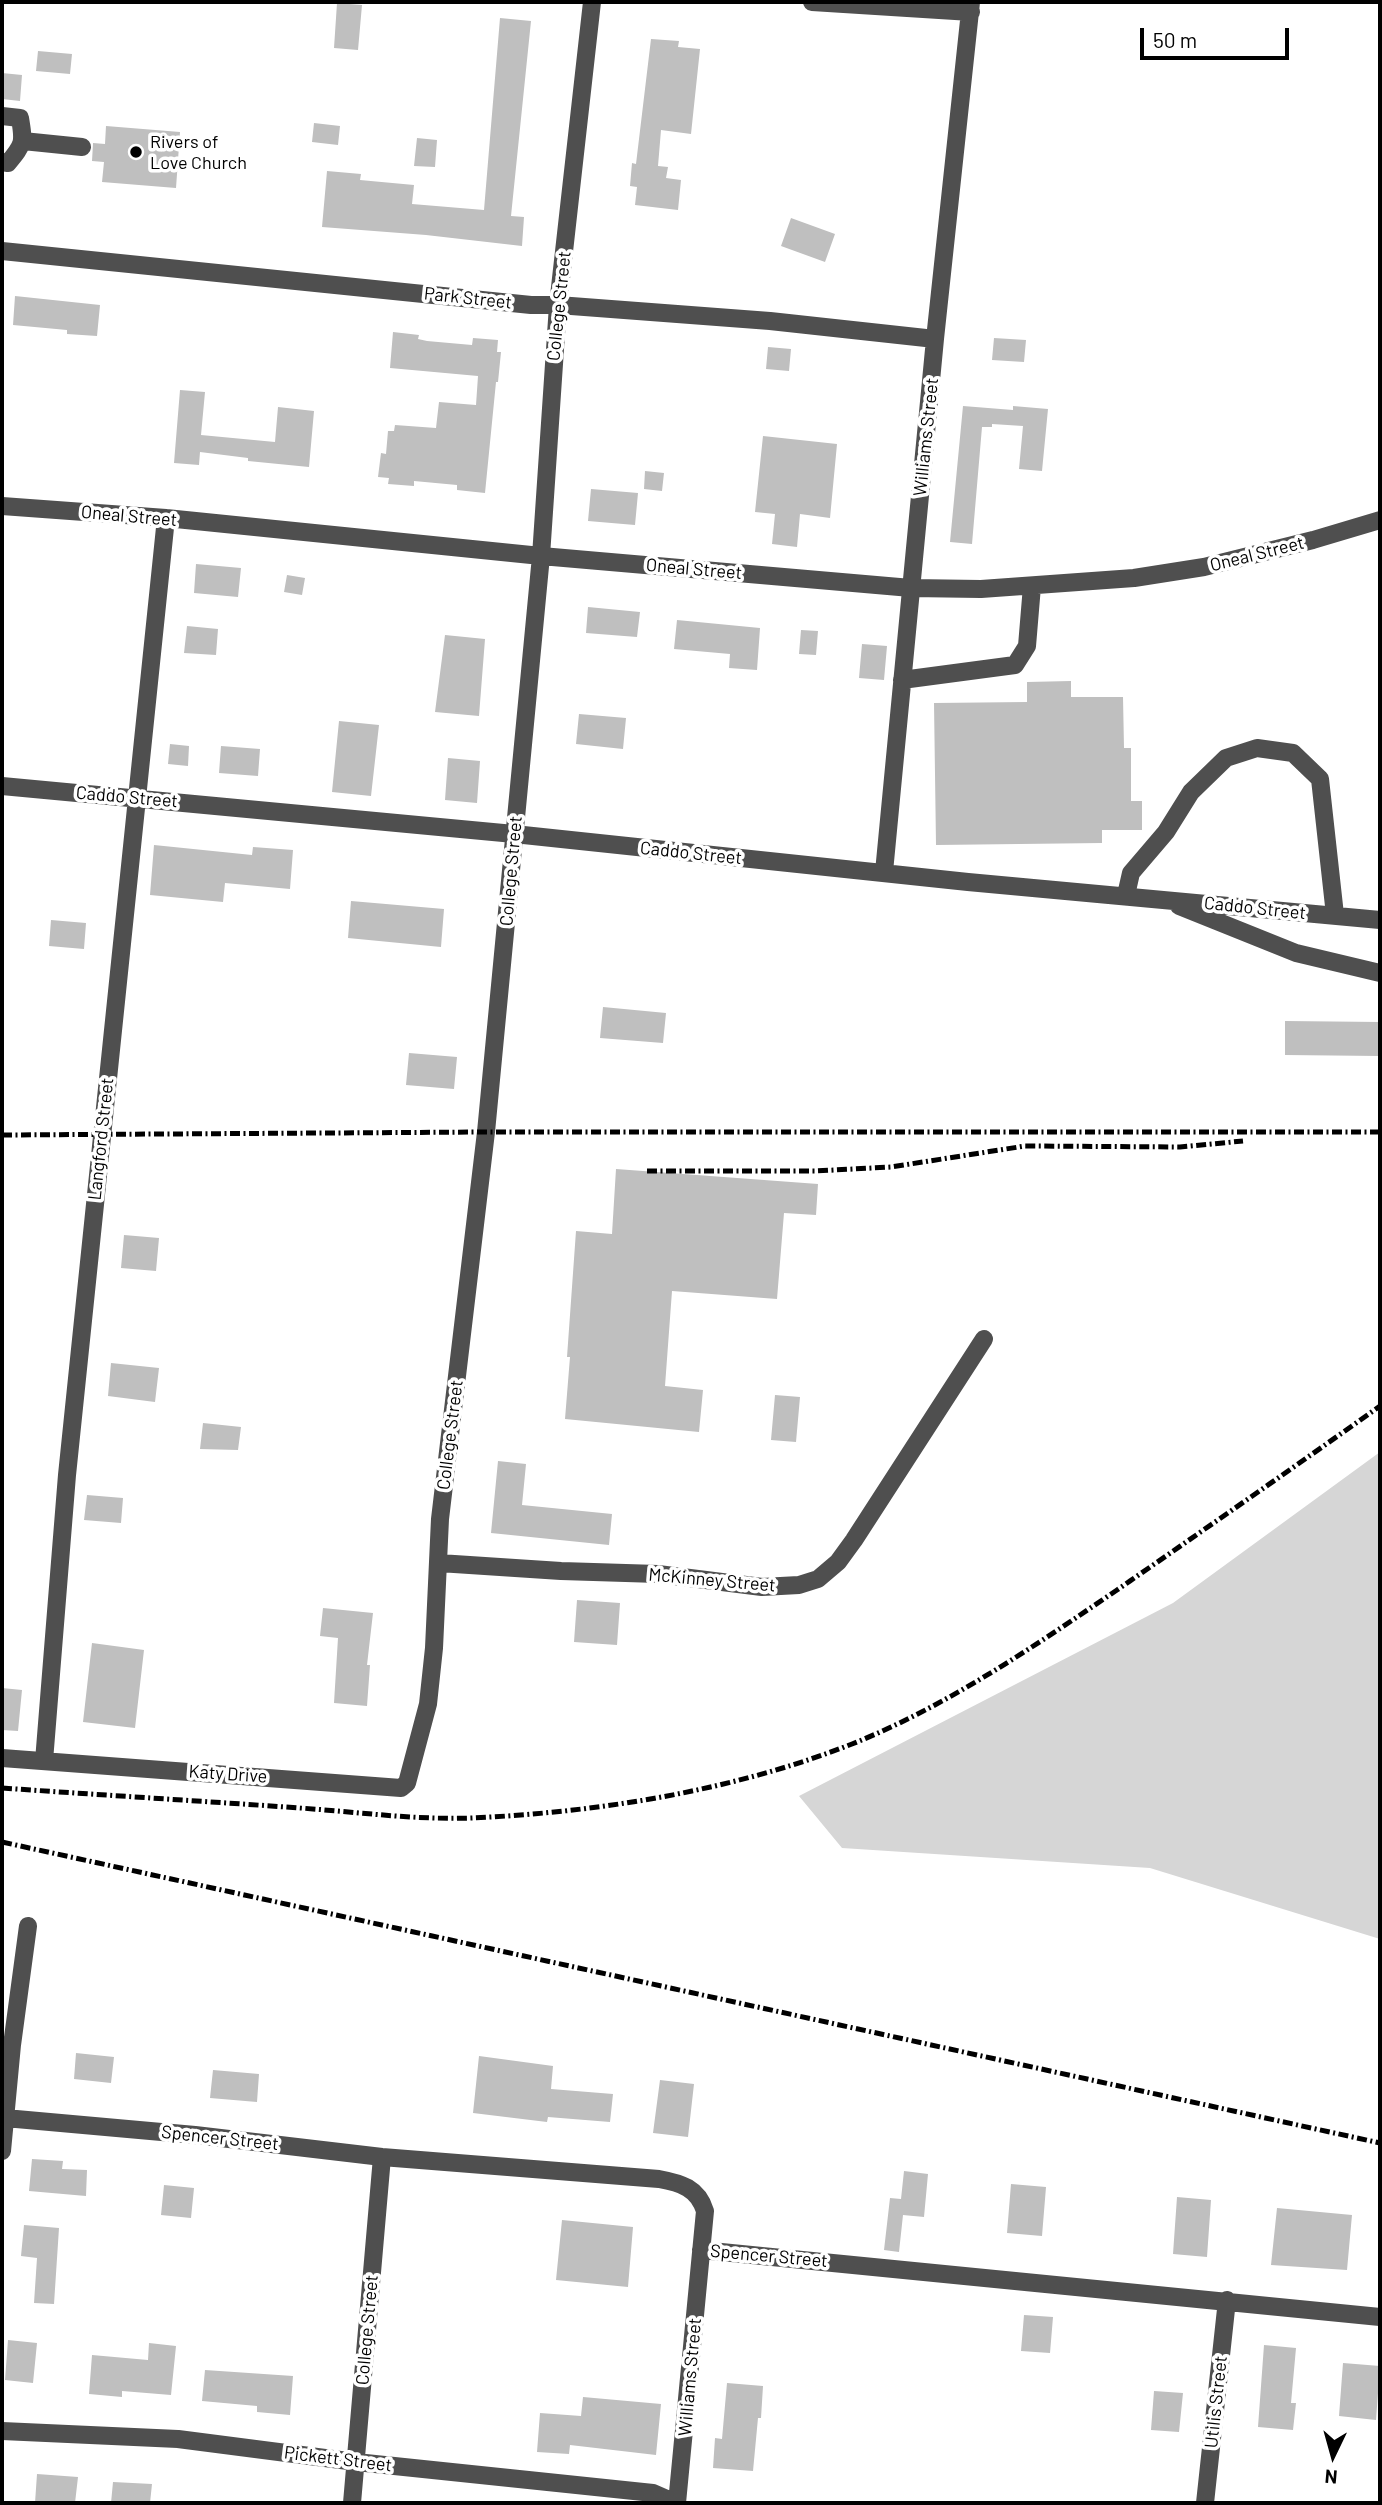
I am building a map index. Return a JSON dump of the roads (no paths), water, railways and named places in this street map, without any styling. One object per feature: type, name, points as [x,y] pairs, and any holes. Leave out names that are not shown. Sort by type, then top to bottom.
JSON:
[{"type":"street","name":"College Street","points":[[420,1739],[430,1682],[440,1519],[486,1132],[541,556],[558,305],[592,2]]},
{"type":"street","points":[[812,2],[971,7]]},
{"type":"street","name":"Williams Street","points":[[884,872],[935,339],[971,7]]},
{"type":"street","points":[[2,116],[20,118],[23,141],[8,163],[2,162]]},
{"type":"street","points":[[23,141],[82,146]]},
{"type":"street","name":"Park Street","points":[[2,251],[531,305],[770,321],[935,339]]},
{"type":"street","name":"Oneal Street","points":[[2,506],[911,588],[1032,586],[1134,578],[1204,567],[1380,520]]},
{"type":"street","name":"Langford Street","points":[[44,1761],[67,1475],[166,519]]},
{"type":"street","points":[[902,680],[1015,665],[1027,646],[1032,586]]},
{"type":"street","points":[[1126,895],[1131,873],[1166,832],[1191,792],[1226,758],[1257,748],[1293,753],[1320,779],[1335,915]]},
{"type":"street","name":"Caddo Street","points":[[2,786],[1380,920]]},
{"type":"street","points":[[1160,898],[1296,953],[1380,973]]},
{"type":"street","name":"McKinney Street","points":[[439,1563],[658,1574],[762,1587],[799,1586],[818,1579],[838,1562],[854,1540],[984,1339]]},
{"type":"street","name":"Katy Drive","points":[[2,1758],[401,1788],[407,1783],[420,1739]]},
{"type":"street","points":[[2,2151],[12,2045],[28,1926]]},
{"type":"street","name":"Spencer Street","points":[[5,2118],[195,2135],[382,2157],[674,2182],[690,2189],[701,2198],[705,2211],[701,2250],[1380,2317]]},
{"type":"street","name":"College Street","points":[[352,2503],[382,2157]]},
{"type":"street","name":"Williams Street","points":[[677,2503],[701,2250]]},
{"type":"street","name":"Utilis Street","points":[[1205,2503],[1227,2300]]},
{"type":"street","name":"Pickett Street","points":[[2,2431],[178,2439],[355,2462],[653,2493],[671,2503]]},
{"type":"railway","points":[[2,1135],[1380,1132]]},
{"type":"railway","points":[[647,1171],[815,1171],[891,1167],[1025,1146],[1180,1147],[1243,1141]]},
{"type":"railway","points":[[2,1788],[407,1817],[472,1818],[568,1811],[617,1804],[760,1775],[852,1744],[887,1729],[989,1674],[1117,1590],[1380,1406]]},
{"type":"railway","points":[[2,1842],[1380,2143]]},
{"type":"place","name":"Rivers of Love Church","points":[[136,152]]}]
